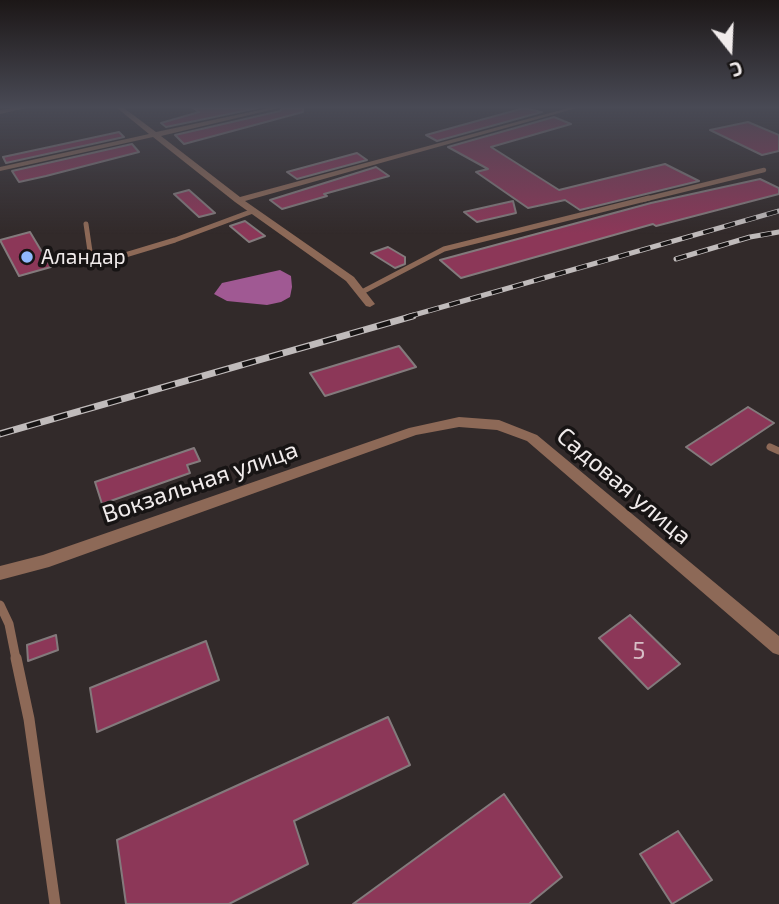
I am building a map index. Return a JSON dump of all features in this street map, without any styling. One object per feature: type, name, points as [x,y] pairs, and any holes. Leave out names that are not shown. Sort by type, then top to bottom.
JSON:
[{"type":"street","points":[[0,169],[84,150]]},
{"type":"street","points":[[176,150],[253,211],[350,279],[370,304]]},
{"type":"street","points":[[239,200],[420,150]]},
{"type":"street","name":"Садовая улица","points":[[414,431],[459,422],[499,425],[532,438],[779,647]]},
{"type":"street","name":"Вокзальная улица","points":[[0,573],[43,562],[414,431]]},
{"type":"lane","points":[[360,293],[444,249],[764,170]]},
{"type":"lane","points":[[86,224],[92,265],[175,240],[253,211]]},
{"type":"lane","points":[[770,447],[779,451]]},
{"type":"lane","points":[[0,604],[9,624],[29,719],[55,904]]},
{"type":"shaded area","points":[[280,270],[291,276],[292,287],[290,297],[281,302],[267,305],[227,301],[214,294],[222,283]]},
{"type":"building","points":[[35,150],[64,150],[6,163],[3,157]]},
{"type":"building","points":[[105,150],[139,152],[19,182],[12,171]]},
{"type":"building","points":[[454,150],[496,150],[559,190],[665,164],[699,181],[580,210],[565,200],[528,208],[476,172],[488,169]]},
{"type":"building","points":[[752,150],[779,150],[779,151],[762,155]]},
{"type":"building","points":[[357,153],[367,160],[297,179],[287,172]]},
{"type":"building","points":[[376,167],[389,176],[282,209],[270,200]]},
{"type":"building","points":[[760,179],[779,188],[779,194],[656,226],[653,224],[461,278],[440,260],[651,203]]},
{"type":"building","points":[[189,190],[215,213],[199,217],[174,194]]},
{"type":"building","points":[[513,201],[516,213],[477,222],[464,212]]},
{"type":"building","points":[[245,221],[265,236],[249,242],[230,226]]},
{"type":"building","name":"Аландар","points":[[30,232],[51,267],[19,276],[0,240]]},
{"type":"building","points":[[388,247],[405,257],[405,264],[395,268],[371,253]]},
{"type":"building","points":[[399,346],[416,367],[325,396],[310,373]]},
{"type":"building","points":[[748,407],[774,423],[711,465],[686,447]]},
{"type":"building","points":[[194,448],[200,461],[187,465],[190,473],[102,504],[95,482]]},
{"type":"building","points":[[630,615],[680,664],[648,689],[599,638]]},
{"type":"building","points":[[56,635],[58,650],[28,661],[27,645]]},
{"type":"building","points":[[206,641],[219,680],[97,732],[90,688]]},
{"type":"building","points":[[388,717],[410,765],[294,821],[308,864],[229,904],[126,904],[117,840]]},
{"type":"building","points":[[504,794],[562,877],[529,904],[353,904]]},
{"type":"building","points":[[678,831],[712,880],[672,904],[640,854]]},
{"type":"railway","points":[[407,317],[779,211]]},
{"type":"railway","points":[[676,259],[750,237],[779,232]]},
{"type":"railway","points":[[0,434],[413,316]]},
{"type":"place","name":"Аландар","points":[[27,257]]}]
